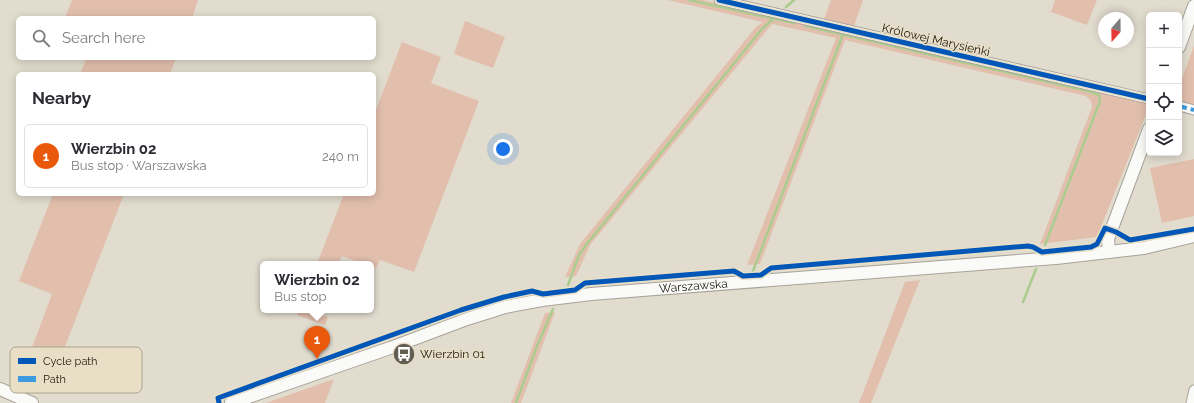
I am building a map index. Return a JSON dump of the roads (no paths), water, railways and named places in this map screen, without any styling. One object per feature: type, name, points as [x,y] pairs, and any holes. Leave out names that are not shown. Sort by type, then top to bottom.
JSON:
[{"type":"main road","points":[[1182,39],[1194,6]]},
{"type":"main road","points":[[1109,252],[1108,239],[1146,137]]},
{"type":"main road","name":"Warszawska","points":[[231,403],[390,348],[467,319],[505,307],[542,300],[599,294],[1056,258],[1144,248],[1194,236]]},
{"type":"main road","points":[[0,389],[32,403]]},
{"type":"street","name":"Królowej Marysieńki","points":[[719,0],[1146,98]]},
{"type":"street","points":[[1182,107],[1194,110]]},
{"type":"street","points":[[1191,403],[1194,390]]},
{"type":"waterway","points":[[689,0],[794,23]]},
{"type":"waterway","points":[[786,7],[794,0]]},
{"type":"waterway","points":[[568,285],[579,255],[586,245],[762,29],[773,19]]},
{"type":"waterway","points":[[806,26],[1088,91],[1099,95],[1100,101],[1045,245]]},
{"type":"waterway","points":[[753,271],[843,34]]},
{"type":"waterway","points":[[1023,302],[1036,269]]},
{"type":"waterway","points":[[516,403],[537,346],[553,309]]},
{"type":"place","name":"Wierzbin 01","points":[[404,354]]},
{"type":"place","name":"Wierzbin 02","points":[[317,359]]}]
